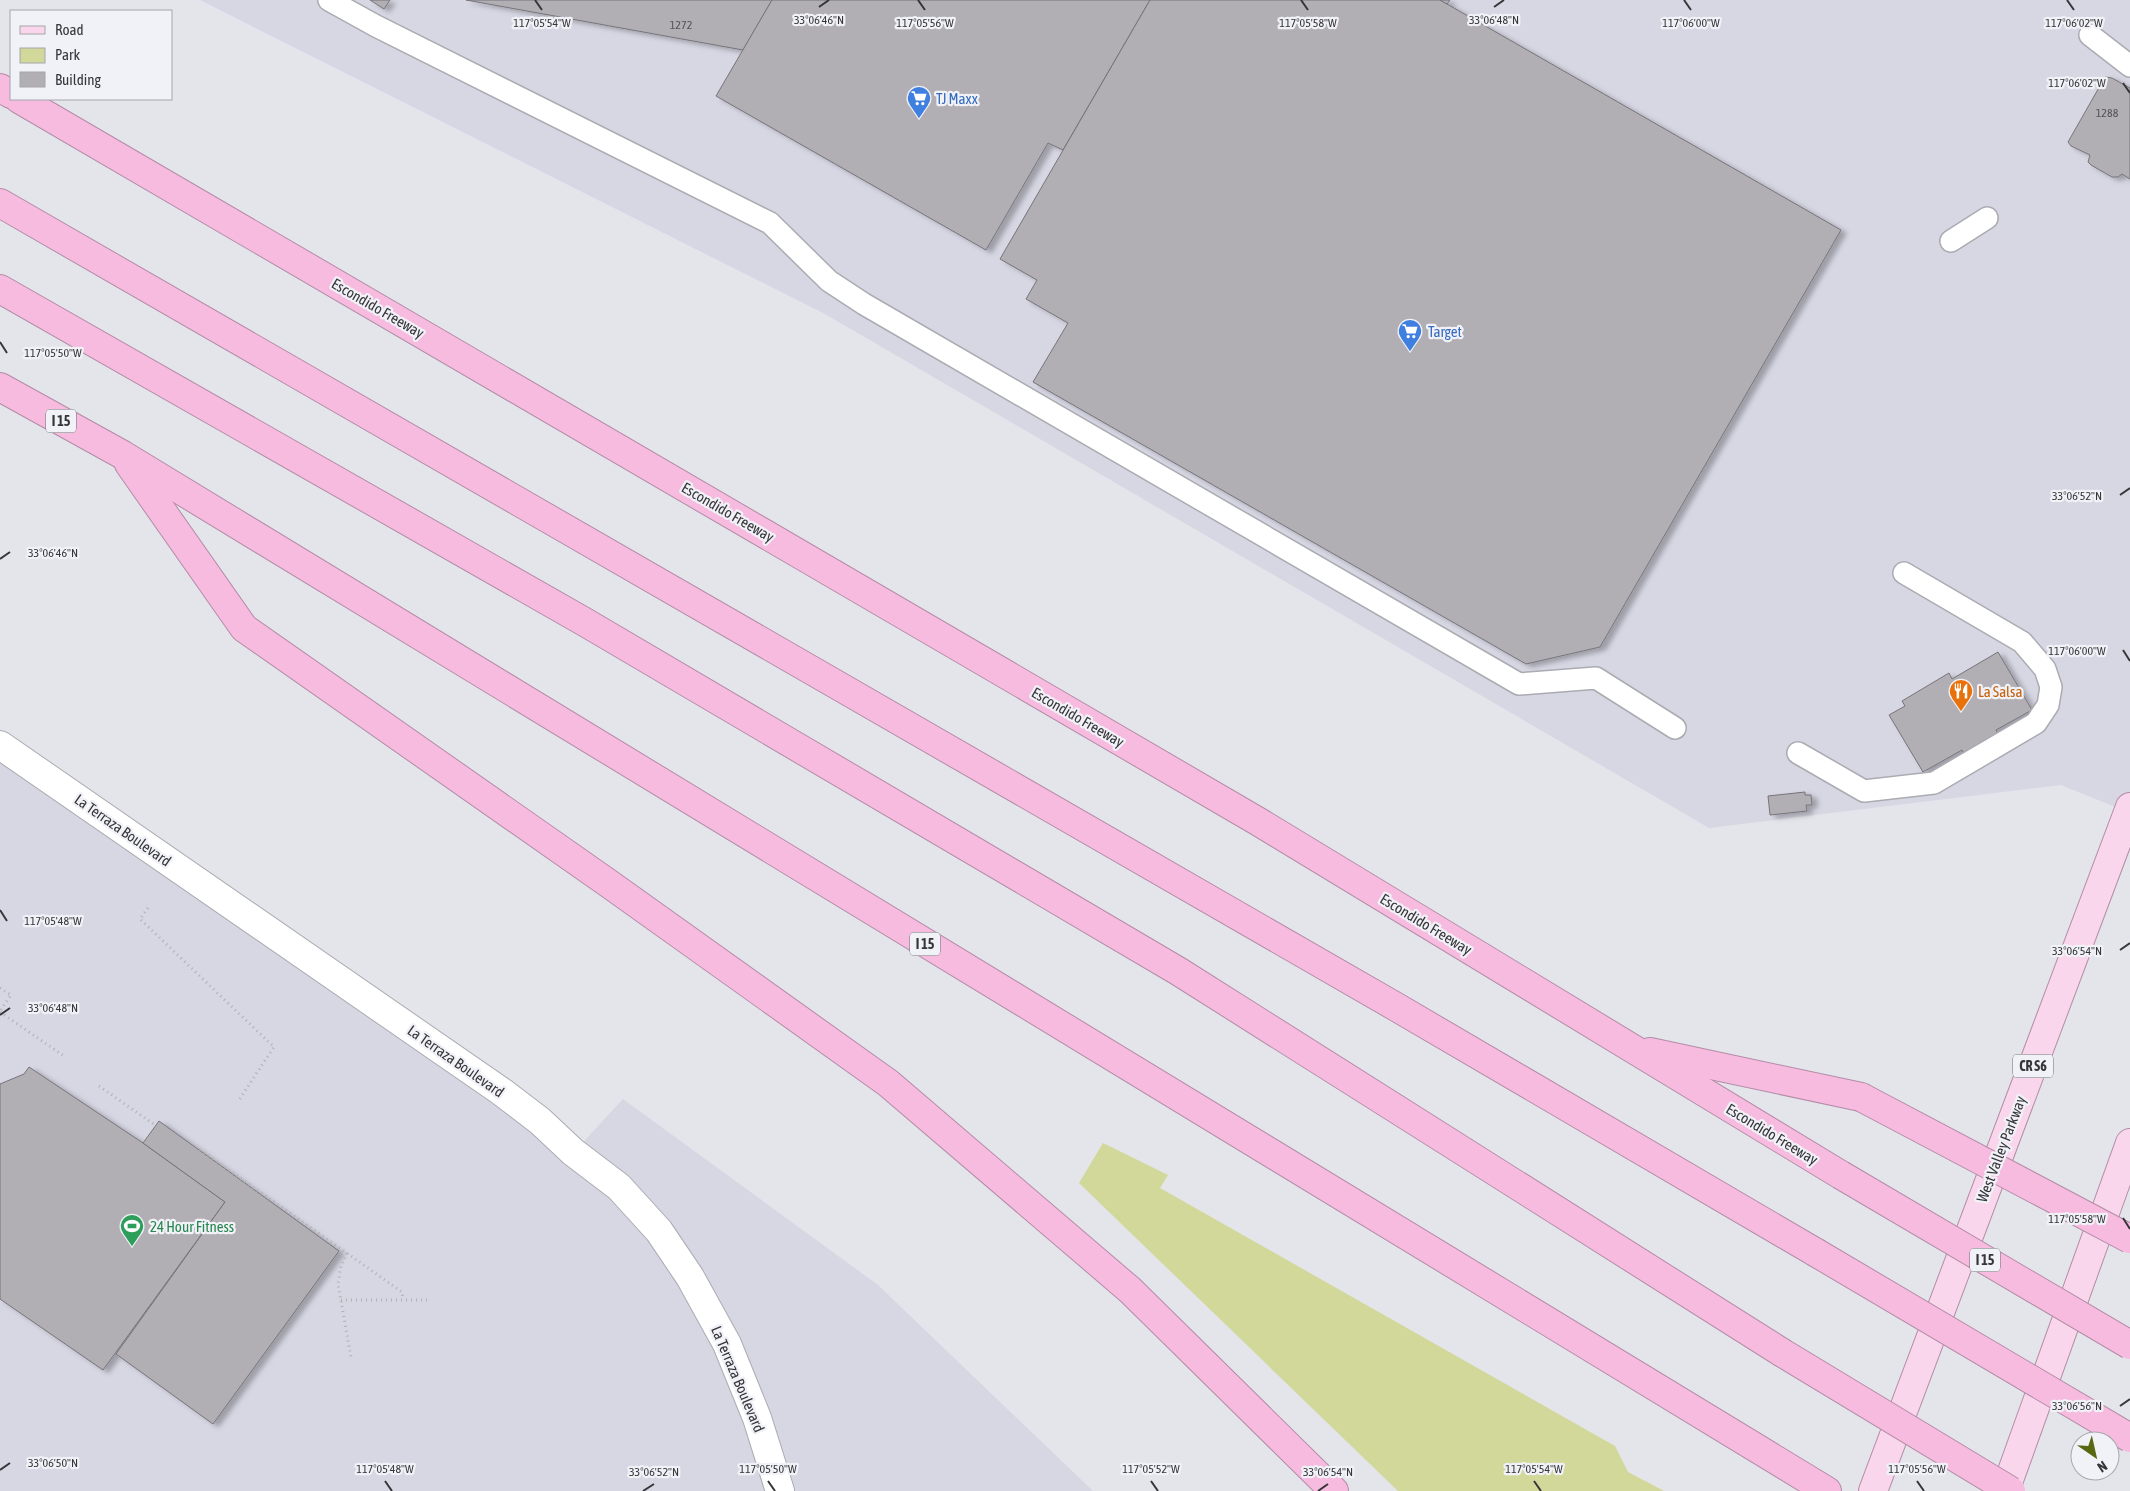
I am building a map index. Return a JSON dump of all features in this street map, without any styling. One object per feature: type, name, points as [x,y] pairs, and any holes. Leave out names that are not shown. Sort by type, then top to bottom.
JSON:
[{"type":"highway","name":"Escondido Freeway","points":[[21,100],[1259,822],[1841,1175],[2130,1344]]},
{"type":"highway","points":[[0,203],[1407,1013],[2130,1438]]},
{"type":"highway","points":[[0,289],[575,616],[1178,971],[1781,1352],[2011,1491]]},
{"type":"highway","name":"I 15","points":[[0,387],[123,455],[1827,1491]]},
{"type":"highway","points":[[123,455],[244,628],[608,883],[888,1083],[1130,1290],[1334,1491]]},
{"type":"highway","points":[[1628,1047],[1861,1097],[2130,1239]]},
{"type":"main road","name":"West Valley Parkway","points":[[1873,1491],[2130,806]]},
{"type":"main road","points":[[2005,1491],[2130,1144]]},
{"type":"street","name":"La Terraza Boulevard","points":[[0,745],[502,1092],[619,1187],[659,1231],[690,1277],[727,1344],[757,1418],[780,1491]]},
{"type":"lane","points":[[330,0],[376,26],[770,223],[829,281],[864,304],[1519,684],[1596,678],[1675,728]]},
{"type":"lane","points":[[2090,35],[2130,66]]},
{"type":"lane","points":[[1951,240],[1987,218]]},
{"type":"lane","points":[[1798,754],[1864,791],[1934,783],[2036,724],[2048,705],[2051,687],[2046,669],[2022,642],[1904,574]]},
{"type":"path","points":[[148,908],[140,919],[274,1047],[239,1100]]},
{"type":"path","points":[[0,988],[11,995],[0,1011],[64,1056]]},
{"type":"path","points":[[98,1086],[185,1146],[203,1152],[402,1292],[403,1299]]},
{"type":"path","points":[[347,1253],[341,1266],[338,1284],[352,1357]]},
{"type":"path","points":[[341,1300],[430,1300]]},
{"type":"shaded area","points":[[200,0],[2130,0],[2130,813],[2061,785],[1709,828],[825,314]]},
{"type":"shaded area","points":[[0,745],[574,1152],[623,1099],[878,1285],[1093,1491],[0,1491]]},
{"type":"green space","points":[[1103,1143],[1168,1175],[1160,1188],[1615,1446],[1628,1472],[1664,1491],[1398,1491],[1079,1183]]},
{"type":"building","points":[[370,0],[390,0],[384,9]]},
{"type":"building","points":[[466,0],[772,0],[743,50]]},
{"type":"building","name":"TJ Maxx","points":[[772,0],[1150,0],[1063,150],[1048,143],[986,250],[716,96]]},
{"type":"building","name":"Target","points":[[1150,0],[1440,0],[1841,230],[1600,647],[1526,664],[1033,382],[1068,323],[1026,299],[1037,280],[1000,259]]},
{"type":"building","points":[[1440,0],[1450,0],[1447,4]]},
{"type":"building","points":[[2105,77],[2112,78],[2130,88],[2130,179],[2122,174],[2118,177],[2112,177],[2091,165],[2088,162],[2090,155],[2071,146],[2068,142]]},
{"type":"building","name":"La Salsa","points":[[1998,652],[2032,710],[1996,730],[1998,734],[1964,754],[1962,750],[1923,772],[1889,715],[1905,706],[1902,701],[1949,673],[1952,679]]},
{"type":"building","points":[[1805,792],[1805,795],[1811,795],[1812,805],[1806,805],[1807,811],[1770,815],[1768,796]]},
{"type":"building","points":[[29,1067],[143,1143],[225,1202],[103,1370],[0,1299],[0,1084],[24,1074]]},
{"type":"building","points":[[159,1121],[339,1251],[213,1424],[116,1354],[225,1202],[143,1143]]},
{"type":"place","name":"TJ Maxx","points":[[919,119]]},
{"type":"place","name":"Target","points":[[1410,352]]},
{"type":"place","name":"La Salsa","points":[[1961,712]]},
{"type":"place","name":"24 Hour Fitness","points":[[132,1247]]}]
